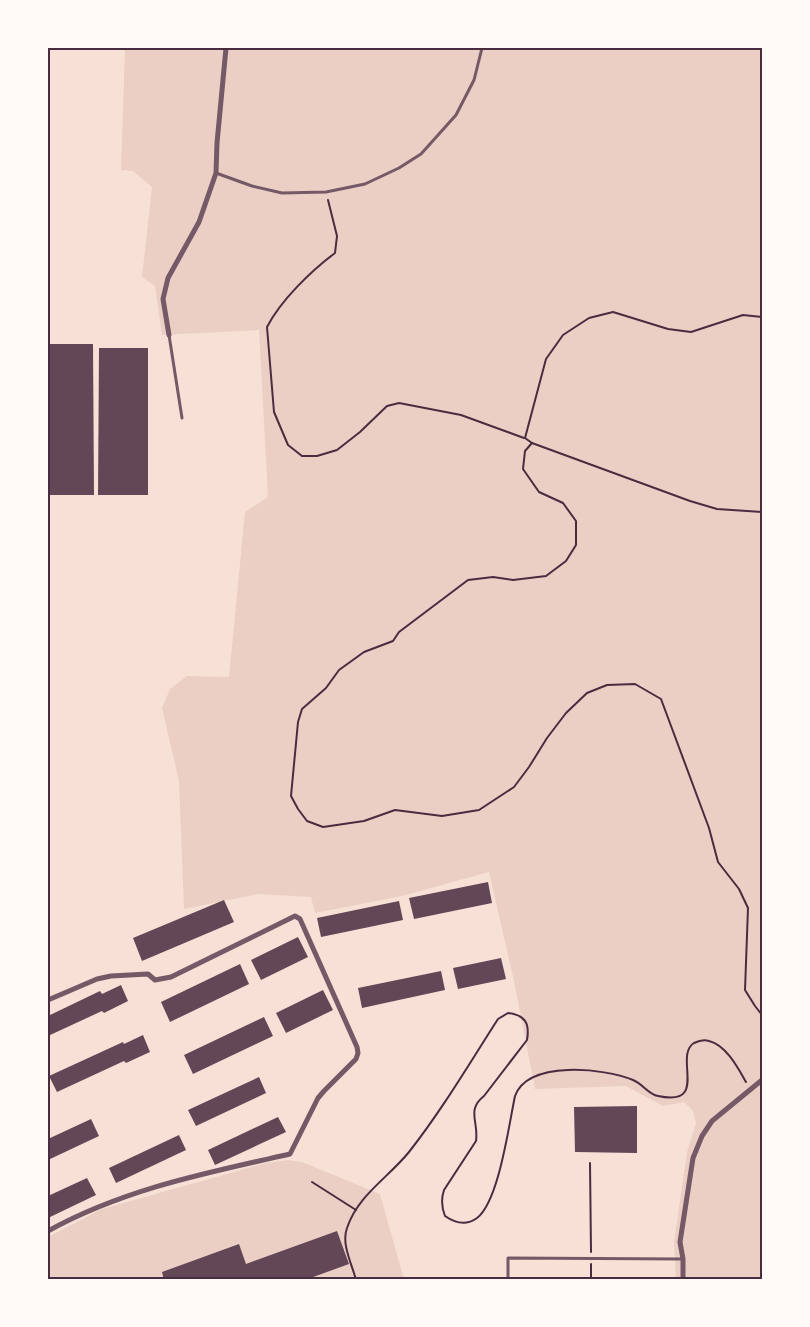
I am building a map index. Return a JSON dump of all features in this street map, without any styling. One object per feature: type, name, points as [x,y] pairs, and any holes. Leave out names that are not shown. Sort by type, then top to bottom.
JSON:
[{"type":"street","points":[[169,336],[163,299],[168,278],[199,222],[216,173],[226,48]]},
{"type":"street","points":[[48,1000],[97,979],[111,976],[148,974],[155,980],[172,977],[295,916],[300,918],[358,1052],[356,1059],[318,1098],[290,1154],[183,1178],[117,1199],[48,1231]]},
{"type":"street","points":[[683,1280],[683,1259],[680,1242],[692,1158],[702,1136],[712,1121],[762,1080]]},
{"type":"lane","points":[[216,173],[282,194],[326,192],[365,184],[399,168],[421,154],[456,114],[474,80],[482,48]]},
{"type":"lane","points":[[169,336],[182,418]]},
{"type":"lane","points":[[508,1280],[508,1258],[683,1259]]},
{"type":"path","points":[[326,192],[337,236],[334,253],[313,270],[272,317],[267,327],[274,412],[288,445],[302,456],[317,456],[336,450],[360,432],[387,406],[399,403],[461,415],[690,501],[717,509],[762,512]]},
{"type":"path","points":[[526,438],[546,359],[562,336],[589,318],[613,312],[668,329],[690,332],[743,315],[762,317]]},
{"type":"path","points":[[532,443],[526,451],[523,468],[539,492],[563,503],[576,522],[576,545],[566,561],[546,576],[513,580],[493,577],[468,580],[399,632],[393,641],[364,652],[339,670],[326,688],[302,709],[298,722],[291,796],[307,821],[323,827],[364,821],[395,810],[442,816],[479,810],[514,787],[566,713],[587,693],[607,685],[635,684],[661,699],[710,828],[718,862],[739,889],[748,908],[745,990],[762,1015]]},
{"type":"path","points":[[356,1280],[345,1237],[346,1228],[356,1210],[363,1198],[407,1154],[436,1116],[498,1019],[508,1013],[518,1014],[525,1020],[529,1029],[527,1040],[474,1108],[476,1141],[444,1190],[441,1198],[445,1216],[458,1223],[470,1222],[478,1217],[484,1209],[500,1168],[514,1096],[518,1087],[528,1079],[555,1071],[575,1069],[634,1080],[656,1096],[676,1097],[687,1089],[689,1081],[687,1053],[692,1045],[700,1040],[708,1040],[720,1046],[730,1057],[751,1090]]},
{"type":"path","points":[[590,1163],[591,1280]]},
{"type":"path","points":[[312,1182],[356,1210]]},
{"type":"shaded area","points":[[762,48],[762,1279],[676,1279],[674,1242],[687,1152],[696,1123],[693,1111],[684,1102],[663,1106],[626,1086],[535,1089],[514,981],[489,872],[402,896],[315,913],[311,897],[258,894],[184,909],[179,781],[162,708],[170,689],[187,676],[229,677],[245,512],[268,497],[259,330],[162,335],[155,286],[142,277],[152,187],[133,171],[121,170],[125,49]]},
{"type":"shaded area","points":[[288,1160],[302,1162],[380,1194],[404,1279],[48,1279],[48,1237],[102,1209],[266,1163]]},
{"type":"building","points":[[48,344],[93,344],[94,495],[48,495]]},
{"type":"building","points":[[99,348],[148,348],[148,495],[98,495]]},
{"type":"building","points":[[488,882],[492,903],[414,919],[409,898]]},
{"type":"building","points":[[224,900],[234,922],[142,961],[133,938]]},
{"type":"building","points":[[399,901],[403,920],[321,937],[317,918]]},
{"type":"building","points":[[298,937],[308,957],[261,980],[251,960]]},
{"type":"building","points":[[501,958],[506,979],[458,989],[453,968]]},
{"type":"building","points":[[240,964],[249,984],[170,1022],[161,1002]]},
{"type":"building","points":[[441,971],[445,990],[362,1008],[358,988]]},
{"type":"building","points":[[121,985],[128,1001],[48,1036],[48,1016],[100,991],[102,994]]},
{"type":"building","points":[[323,990],[333,1010],[286,1033],[276,1013]]},
{"type":"building","points":[[264,1017],[273,1036],[193,1074],[184,1055]]},
{"type":"building","points":[[143,1035],[150,1052],[126,1063],[124,1061],[57,1092],[49,1076],[123,1042],[124,1044]]},
{"type":"building","points":[[259,1077],[266,1093],[196,1126],[188,1110]]},
{"type":"building","points":[[637,1106],[637,1153],[575,1152],[574,1107]]},
{"type":"building","points":[[278,1117],[286,1132],[215,1165],[208,1150]]},
{"type":"building","points":[[91,1119],[99,1136],[48,1160],[48,1139]]},
{"type":"building","points":[[179,1135],[186,1150],[116,1183],[109,1168]]},
{"type":"building","points":[[87,1178],[96,1195],[48,1218],[48,1196]]},
{"type":"building","points":[[337,1231],[349,1264],[305,1280],[164,1280],[162,1272],[239,1244],[246,1264]]}]
